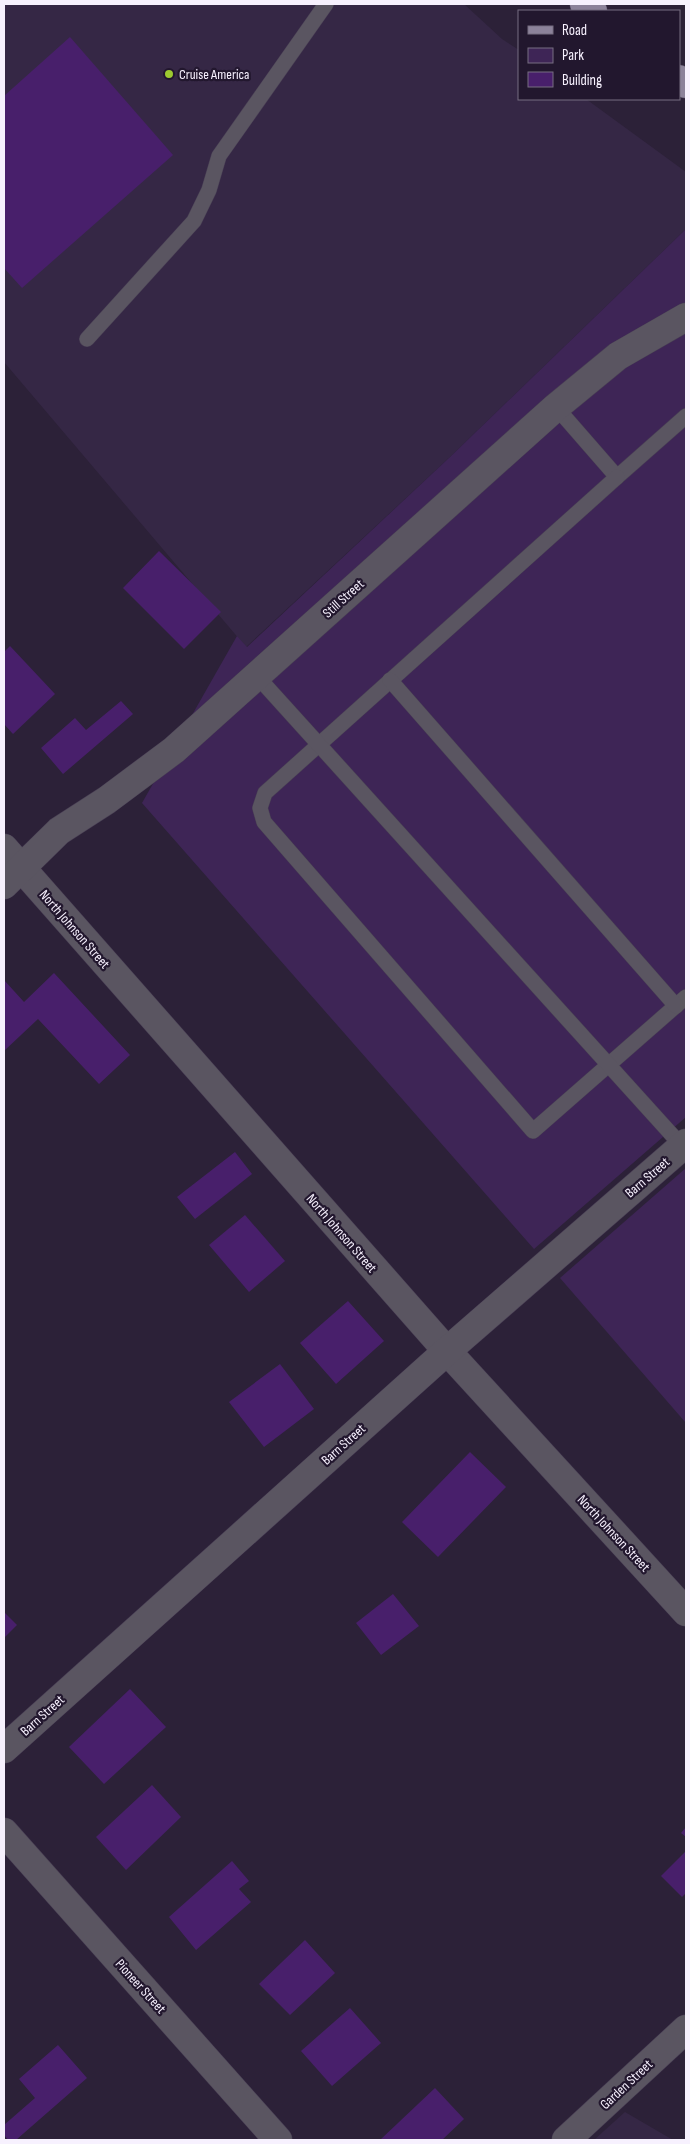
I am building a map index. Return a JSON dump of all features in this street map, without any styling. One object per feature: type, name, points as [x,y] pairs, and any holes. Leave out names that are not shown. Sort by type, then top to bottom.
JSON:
[{"type":"street","name":"Still Street","points":[[13,877],[59,831],[107,800],[174,750],[556,407],[618,356],[686,317]]},
{"type":"street","name":"North Johnson Street","points":[[4,848],[13,877],[686,1612]]},
{"type":"street","name":"Barn Street","points":[[4,1749],[447,1351],[684,1144]]},
{"type":"street","name":"Pioneer Street","points":[[4,1832],[278,2140]]},
{"type":"street","name":"Garden Street","points":[[566,2140],[686,2029]]},
{"type":"lane","points":[[87,339],[194,220],[209,190],[219,156],[326,4]]},
{"type":"lane","points":[[556,407],[616,477]]},
{"type":"lane","points":[[390,680],[681,1002],[610,1066],[533,1131],[264,822],[260,808],[265,793],[318,744],[686,416]]},
{"type":"lane","points":[[256,675],[610,1066],[684,1144]]},
{"type":"shaded area","points":[[4,4],[464,4],[502,39],[518,49],[518,100],[587,100],[686,172],[686,229],[450,457],[246,647],[4,362]]},
{"type":"shaded area","points":[[625,2112],[673,2140],[594,2140]]},
{"type":"green space","points":[[686,229],[686,1117],[534,1249],[142,803],[237,636],[247,647],[450,457]]},
{"type":"green space","points":[[686,1168],[686,1423],[560,1278]]},
{"type":"building","points":[[70,37],[173,155],[22,288],[4,268],[4,96]]},
{"type":"building","points":[[159,551],[221,612],[184,649],[123,588]]},
{"type":"building","points":[[10,646],[55,694],[13,734],[4,724],[4,652]]},
{"type":"building","points":[[121,701],[133,714],[63,774],[41,748],[75,718],[86,730]]},
{"type":"building","points":[[54,973],[130,1055],[99,1084],[38,1019],[4,1051],[4,980],[24,1002]]},
{"type":"building","points":[[235,1152],[252,1174],[195,1219],[177,1197]]},
{"type":"building","points":[[245,1215],[285,1261],[249,1292],[209,1245]]},
{"type":"building","points":[[348,1301],[384,1341],[336,1384],[300,1343]]},
{"type":"building","points":[[280,1364],[314,1409],[264,1447],[229,1402]]},
{"type":"building","points":[[470,1452],[506,1487],[438,1557],[402,1522]]},
{"type":"building","points":[[393,1594],[419,1626],[381,1655],[356,1623]]},
{"type":"building","points":[[4,1612],[17,1625],[4,1638]]},
{"type":"building","points":[[130,1689],[166,1727],[104,1784],[69,1747]]},
{"type":"building","points":[[152,1785],[181,1817],[126,1870],[96,1837]]},
{"type":"building","points":[[686,1827],[686,1837],[681,1833]]},
{"type":"building","points":[[686,1851],[686,1893],[682,1897],[661,1876]]},
{"type":"building","points":[[232,1861],[249,1881],[239,1889],[251,1902],[196,1950],[169,1917]]},
{"type":"building","points":[[305,1940],[335,1973],[290,2015],[259,1984]]},
{"type":"building","points":[[350,2008],[381,2043],[332,2086],[301,2051]]},
{"type":"building","points":[[58,2045],[87,2078],[16,2140],[8,2140],[4,2135],[4,2125],[35,2098],[19,2079]]},
{"type":"building","points":[[435,2088],[464,2119],[442,2140],[380,2140]]},
{"type":"place","name":"Cruise America","points":[[169,74]]}]
